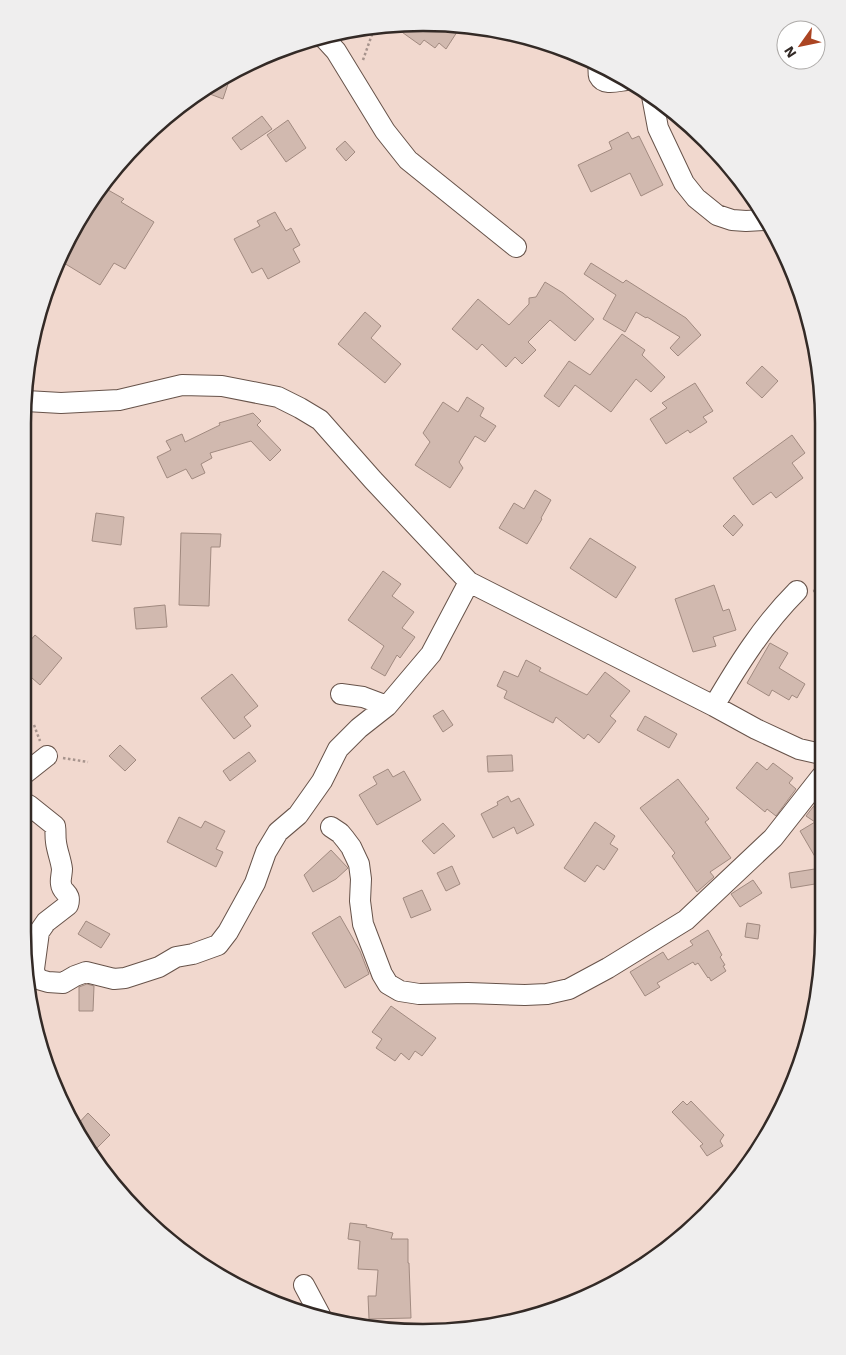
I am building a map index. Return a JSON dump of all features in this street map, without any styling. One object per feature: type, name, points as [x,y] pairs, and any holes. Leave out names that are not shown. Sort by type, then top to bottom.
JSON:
[{"type":"street","points":[[330,43],[385,131],[408,160],[516,247]]},
{"type":"street","points":[[599,74],[603,80],[614,81]]},
{"type":"street","points":[[654,107],[658,128],[684,184],[696,198],[717,215],[732,220],[758,220]]},
{"type":"street","points":[[32,401],[61,403],[119,400],[182,385],[222,386],[278,398],[320,420],[373,480],[469,582],[756,729],[799,749],[815,753]]},
{"type":"street","points":[[31,807],[55,826],[56,844],[62,867],[61,887],[69,896],[68,905],[46,922],[39,932],[34,969],[35,976],[48,982],[63,983],[86,972],[114,979],[124,978],[159,967],[176,957],[193,954],[218,945],[228,932],[255,883],[266,852],[278,832],[298,815],[322,781],[338,748],[359,728],[387,706],[431,654],[469,582]]},
{"type":"street","points":[[714,706],[739,663],[780,608],[797,591]]},
{"type":"street","points":[[341,694],[363,698],[387,706]]},
{"type":"street","points":[[31,769],[47,756]]},
{"type":"street","points":[[331,827],[345,839],[359,864],[361,879],[360,901],[364,924],[382,974],[388,984],[400,991],[419,994],[548,994],[569,989],[608,968],[686,920],[773,838],[815,785]]},
{"type":"street","points":[[304,1285],[317,1308]]},
{"type":"path","points":[[359,89],[360,74],[372,35]]},
{"type":"path","points":[[47,756],[88,762]]},
{"type":"building","points":[[402,32],[456,33],[446,49],[439,43],[435,48],[424,40],[420,45]]},
{"type":"building","points":[[228,83],[223,99],[210,94]]},
{"type":"building","points":[[262,116],[272,129],[241,150],[232,138]]},
{"type":"building","points":[[288,120],[306,148],[286,162],[267,135]]},
{"type":"building","points":[[628,132],[632,139],[639,136],[663,185],[641,196],[630,173],[591,192],[578,165],[612,149],[609,142]]},
{"type":"building","points":[[345,141],[355,152],[346,161],[336,149]]},
{"type":"building","points":[[108,190],[124,199],[121,202],[154,222],[125,269],[114,263],[100,285],[65,264],[84,227]]},
{"type":"building","points":[[275,212],[286,231],[291,228],[300,245],[293,249],[300,262],[268,279],[262,268],[252,273],[234,239],[260,226],[257,221]]},
{"type":"building","points":[[591,263],[623,283],[626,280],[686,318],[701,335],[678,356],[670,348],[680,337],[647,317],[636,312],[625,332],[603,319],[616,295],[584,274]]},
{"type":"building","points":[[545,282],[563,293],[594,319],[575,341],[550,320],[528,342],[536,350],[522,364],[515,357],[506,367],[482,344],[477,350],[452,329],[478,299],[509,325],[529,304],[529,298],[536,297]]},
{"type":"building","points":[[365,312],[381,326],[371,338],[401,364],[385,383],[338,344]]},
{"type":"building","points":[[622,334],[645,350],[642,355],[665,377],[651,392],[636,379],[611,412],[575,385],[559,407],[544,396],[569,361],[590,375]]},
{"type":"building","points":[[762,366],[778,381],[762,398],[746,383]]},
{"type":"building","points":[[695,383],[713,411],[703,417],[707,422],[690,433],[688,430],[666,444],[650,419],[667,408],[662,403]]},
{"type":"building","points":[[467,397],[484,408],[480,416],[496,426],[485,442],[475,436],[459,462],[463,468],[450,488],[415,465],[430,442],[423,433],[443,402],[458,412]]},
{"type":"building","points":[[253,413],[261,421],[257,425],[281,450],[270,461],[251,441],[210,453],[212,458],[201,464],[205,473],[192,479],[186,469],[167,478],[157,457],[171,450],[166,441],[182,434],[185,442],[220,425],[219,423]]},
{"type":"building","points":[[792,435],[805,453],[792,463],[803,478],[776,498],[771,492],[753,505],[733,478]]},
{"type":"building","points":[[535,490],[551,500],[527,544],[499,528],[514,503],[524,509]]},
{"type":"building","points":[[96,513],[124,517],[121,545],[92,541]]},
{"type":"building","points":[[734,515],[743,525],[733,536],[723,526]]},
{"type":"building","points":[[181,533],[221,534],[220,547],[211,547],[209,606],[179,605]]},
{"type":"building","points":[[590,538],[636,567],[616,598],[570,568]]},
{"type":"building","points":[[383,571],[401,584],[392,596],[414,612],[402,628],[415,637],[400,658],[397,655],[385,676],[371,668],[384,646],[348,620]]},
{"type":"building","points":[[714,585],[723,611],[729,609],[736,630],[713,637],[716,646],[693,652],[675,599]]},
{"type":"building","points":[[165,605],[167,627],[136,629],[134,608]]},
{"type":"building","points":[[35,635],[62,658],[40,685],[31,677],[31,640]]},
{"type":"building","points":[[770,643],[788,653],[779,668],[805,684],[797,698],[792,695],[789,700],[772,690],[769,696],[747,683]]},
{"type":"building","points":[[526,660],[541,668],[539,671],[587,695],[605,672],[630,691],[610,716],[616,721],[599,743],[588,734],[584,739],[556,717],[553,723],[504,698],[507,691],[497,686],[504,671],[518,677]]},
{"type":"building","points":[[232,674],[258,706],[244,717],[251,726],[234,739],[201,698]]},
{"type":"building","points":[[443,710],[453,725],[443,732],[433,716]]},
{"type":"building","points":[[645,716],[677,734],[669,748],[637,730]]},
{"type":"building","points":[[120,745],[136,760],[125,771],[109,756]]},
{"type":"building","points":[[249,752],[256,761],[230,781],[223,771]]},
{"type":"building","points":[[512,755],[513,771],[488,772],[487,756]]},
{"type":"building","points":[[757,762],[767,770],[773,763],[793,778],[789,783],[796,789],[776,816],[767,809],[765,812],[736,788]]},
{"type":"building","points":[[388,769],[393,777],[404,771],[421,800],[377,825],[359,795],[377,784],[373,777]]},
{"type":"building","points":[[678,779],[709,819],[705,822],[731,858],[710,872],[714,877],[697,892],[672,856],[675,853],[640,808]]},
{"type":"building","points":[[508,796],[511,802],[519,798],[534,825],[517,834],[514,827],[493,838],[481,814],[498,805],[497,802]]},
{"type":"building","points":[[815,805],[815,822],[806,816]]},
{"type":"building","points":[[179,817],[201,828],[205,821],[225,831],[216,849],[223,852],[216,867],[167,842]]},
{"type":"building","points":[[595,822],[615,836],[610,844],[618,849],[604,870],[597,865],[585,882],[564,868]]},
{"type":"building","points":[[815,822],[815,857],[800,831]]},
{"type":"building","points":[[443,823],[455,836],[434,854],[422,841]]},
{"type":"building","points":[[331,850],[348,868],[336,879],[313,892],[304,875]]},
{"type":"building","points":[[452,866],[460,884],[446,891],[437,873]]},
{"type":"building","points":[[815,869],[815,884],[791,888],[789,873]]},
{"type":"building","points":[[753,880],[762,893],[740,907],[731,894]]},
{"type":"building","points":[[422,890],[431,910],[411,918],[403,898]]},
{"type":"building","points":[[340,916],[360,951],[369,974],[345,988],[312,933]]},
{"type":"building","points":[[86,921],[110,934],[101,948],[78,934]]},
{"type":"building","points":[[747,923],[760,925],[758,939],[745,937]]},
{"type":"building","points":[[708,930],[722,955],[720,957],[726,971],[711,981],[698,963],[695,965],[693,962],[657,983],[660,987],[645,996],[630,972],[663,952],[668,960],[693,945],[690,941]]},
{"type":"building","points":[[87,984],[94,986],[93,1011],[79,1011],[79,987]]},
{"type":"building","points":[[391,1006],[436,1038],[422,1056],[415,1051],[409,1060],[401,1053],[395,1061],[376,1048],[382,1039],[372,1032]]},
{"type":"building","points":[[683,1101],[687,1105],[691,1101],[724,1135],[720,1141],[723,1146],[707,1156],[700,1146],[703,1144],[672,1112]]},
{"type":"building","points":[[88,1113],[110,1135],[96,1149],[80,1121]]},
{"type":"building","points":[[350,1223],[367,1225],[366,1227],[393,1233],[391,1239],[408,1239],[411,1318],[369,1319],[368,1296],[376,1296],[378,1270],[358,1269],[360,1241],[348,1239]]}]
